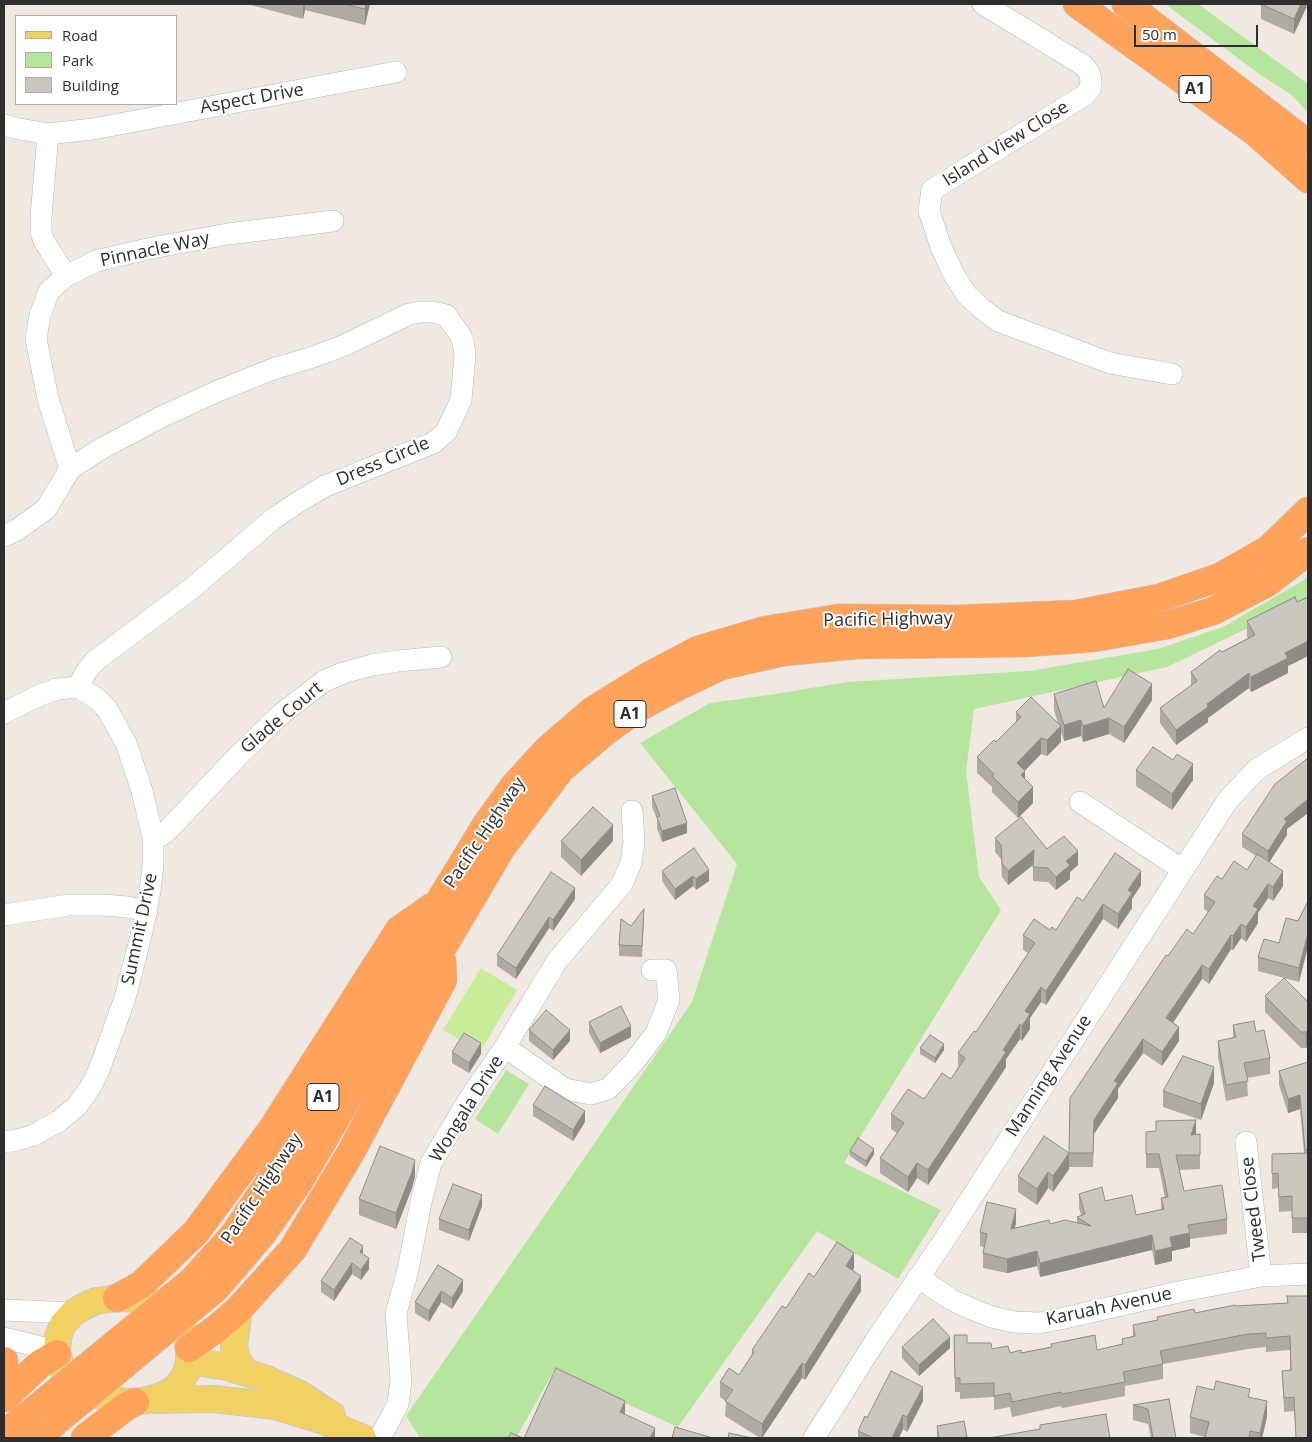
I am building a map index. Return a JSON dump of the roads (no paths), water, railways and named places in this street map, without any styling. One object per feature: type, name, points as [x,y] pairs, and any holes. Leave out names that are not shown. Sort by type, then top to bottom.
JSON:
[{"type":"highway","name":"A1","points":[[1078,4],[1255,132],[1308,180]]},
{"type":"highway","name":"A1","points":[[1126,4],[1308,144]]},
{"type":"highway","name":"Pacific Highway","points":[[4,1434],[204,1284],[345,1062],[486,825],[514,786],[547,750],[592,711],[645,678],[698,650],[766,630],[839,618],[958,619],[1076,614],[1159,598],[1220,576],[1270,549],[1308,511]]},
{"type":"highway","name":"Pacific Highway","points":[[36,1438],[204,1284],[263,1233],[300,1180],[367,1064],[441,950],[502,847],[561,769],[606,731],[638,708],[721,666],[783,652],[857,645],[1025,643],[1093,638],[1168,625],[1213,612],[1267,583],[1308,551]]},
{"type":"highway","points":[[116,1298],[141,1286],[196,1232],[272,1129],[399,930],[439,902]]},
{"type":"highway","points":[[189,1354],[239,1309],[293,1249],[350,1154],[443,980],[441,950]]},
{"type":"highway","points":[[4,1398],[40,1364],[57,1352]]},
{"type":"highway","points":[[4,1361],[4,1374]]},
{"type":"highway","points":[[85,1438],[142,1401]]},
{"type":"main road","points":[[142,1401],[166,1394],[178,1386],[186,1373],[189,1354],[186,1335],[180,1322],[168,1310],[155,1303],[138,1299],[116,1298],[96,1301],[73,1313],[64,1324],[58,1336],[57,1352],[65,1374],[73,1382],[105,1398],[126,1402],[214,1399],[275,1406],[321,1420],[363,1438]]},
{"type":"main road","points":[[239,1309],[234,1347],[237,1358],[245,1372]]},
{"type":"main road","points":[[189,1354],[267,1379],[300,1394],[368,1438]]},
{"type":"street","name":"Island View Close","points":[[983,4],[1083,65],[1089,72],[1090,89],[1085,95],[932,190],[929,211],[941,247],[954,275],[968,296],[980,308],[998,321],[1110,363],[1172,374]]},
{"type":"street","name":"Aspect Drive","points":[[4,125],[48,134],[93,129],[396,72]]},
{"type":"street","points":[[48,134],[41,232],[44,241],[66,276]]},
{"type":"street","name":"Pinnacle Way","points":[[70,469],[48,399],[36,340],[40,315],[49,291],[66,276],[96,261],[152,248],[228,234],[333,222]]},
{"type":"street","name":"Dress Circle","points":[[4,536],[18,530],[46,509],[70,469],[100,450],[161,417],[218,390],[345,345],[409,314],[433,312],[446,315],[463,341],[461,400],[446,432],[432,443],[325,486],[273,519],[191,589],[94,661],[78,687]]},
{"type":"street","name":"Glade Court","points":[[153,837],[162,835],[171,828],[236,758],[280,715],[324,681],[343,673],[372,665],[441,656]]},
{"type":"street","points":[[4,713],[40,695],[57,689],[78,687]]},
{"type":"street","name":"Summit Drive","points":[[4,1142],[34,1135],[59,1121],[77,1106],[90,1088],[100,1070],[125,998],[147,911],[152,874],[153,837],[142,791],[126,743],[107,709],[97,699],[78,687]]},
{"type":"street","name":"Manning Avenue","points":[[814,1438],[1228,800],[1256,770],[1308,738]]},
{"type":"street","points":[[1080,802],[1183,870]]},
{"type":"street","name":"Wongala Drive","points":[[380,1438],[398,1404],[401,1381],[396,1312],[408,1270],[421,1202],[431,1163],[557,961],[622,884],[631,863],[634,843],[632,811]]},
{"type":"street","points":[[4,915],[69,905],[103,904],[147,911]]},
{"type":"street","points":[[505,1047],[565,1089],[591,1094],[608,1089],[634,1062],[656,1033],[669,1000],[666,970],[652,970]]},
{"type":"street","name":"Tweed Close","points":[[1246,1142],[1261,1276]]},
{"type":"street","name":"Karuah Avenue","points":[[918,1277],[950,1299],[992,1317],[1014,1322],[1039,1323],[1261,1276],[1308,1274]]},
{"type":"street","points":[[4,1310],[73,1313]]},
{"type":"street","points":[[4,1338],[57,1352]]}]
